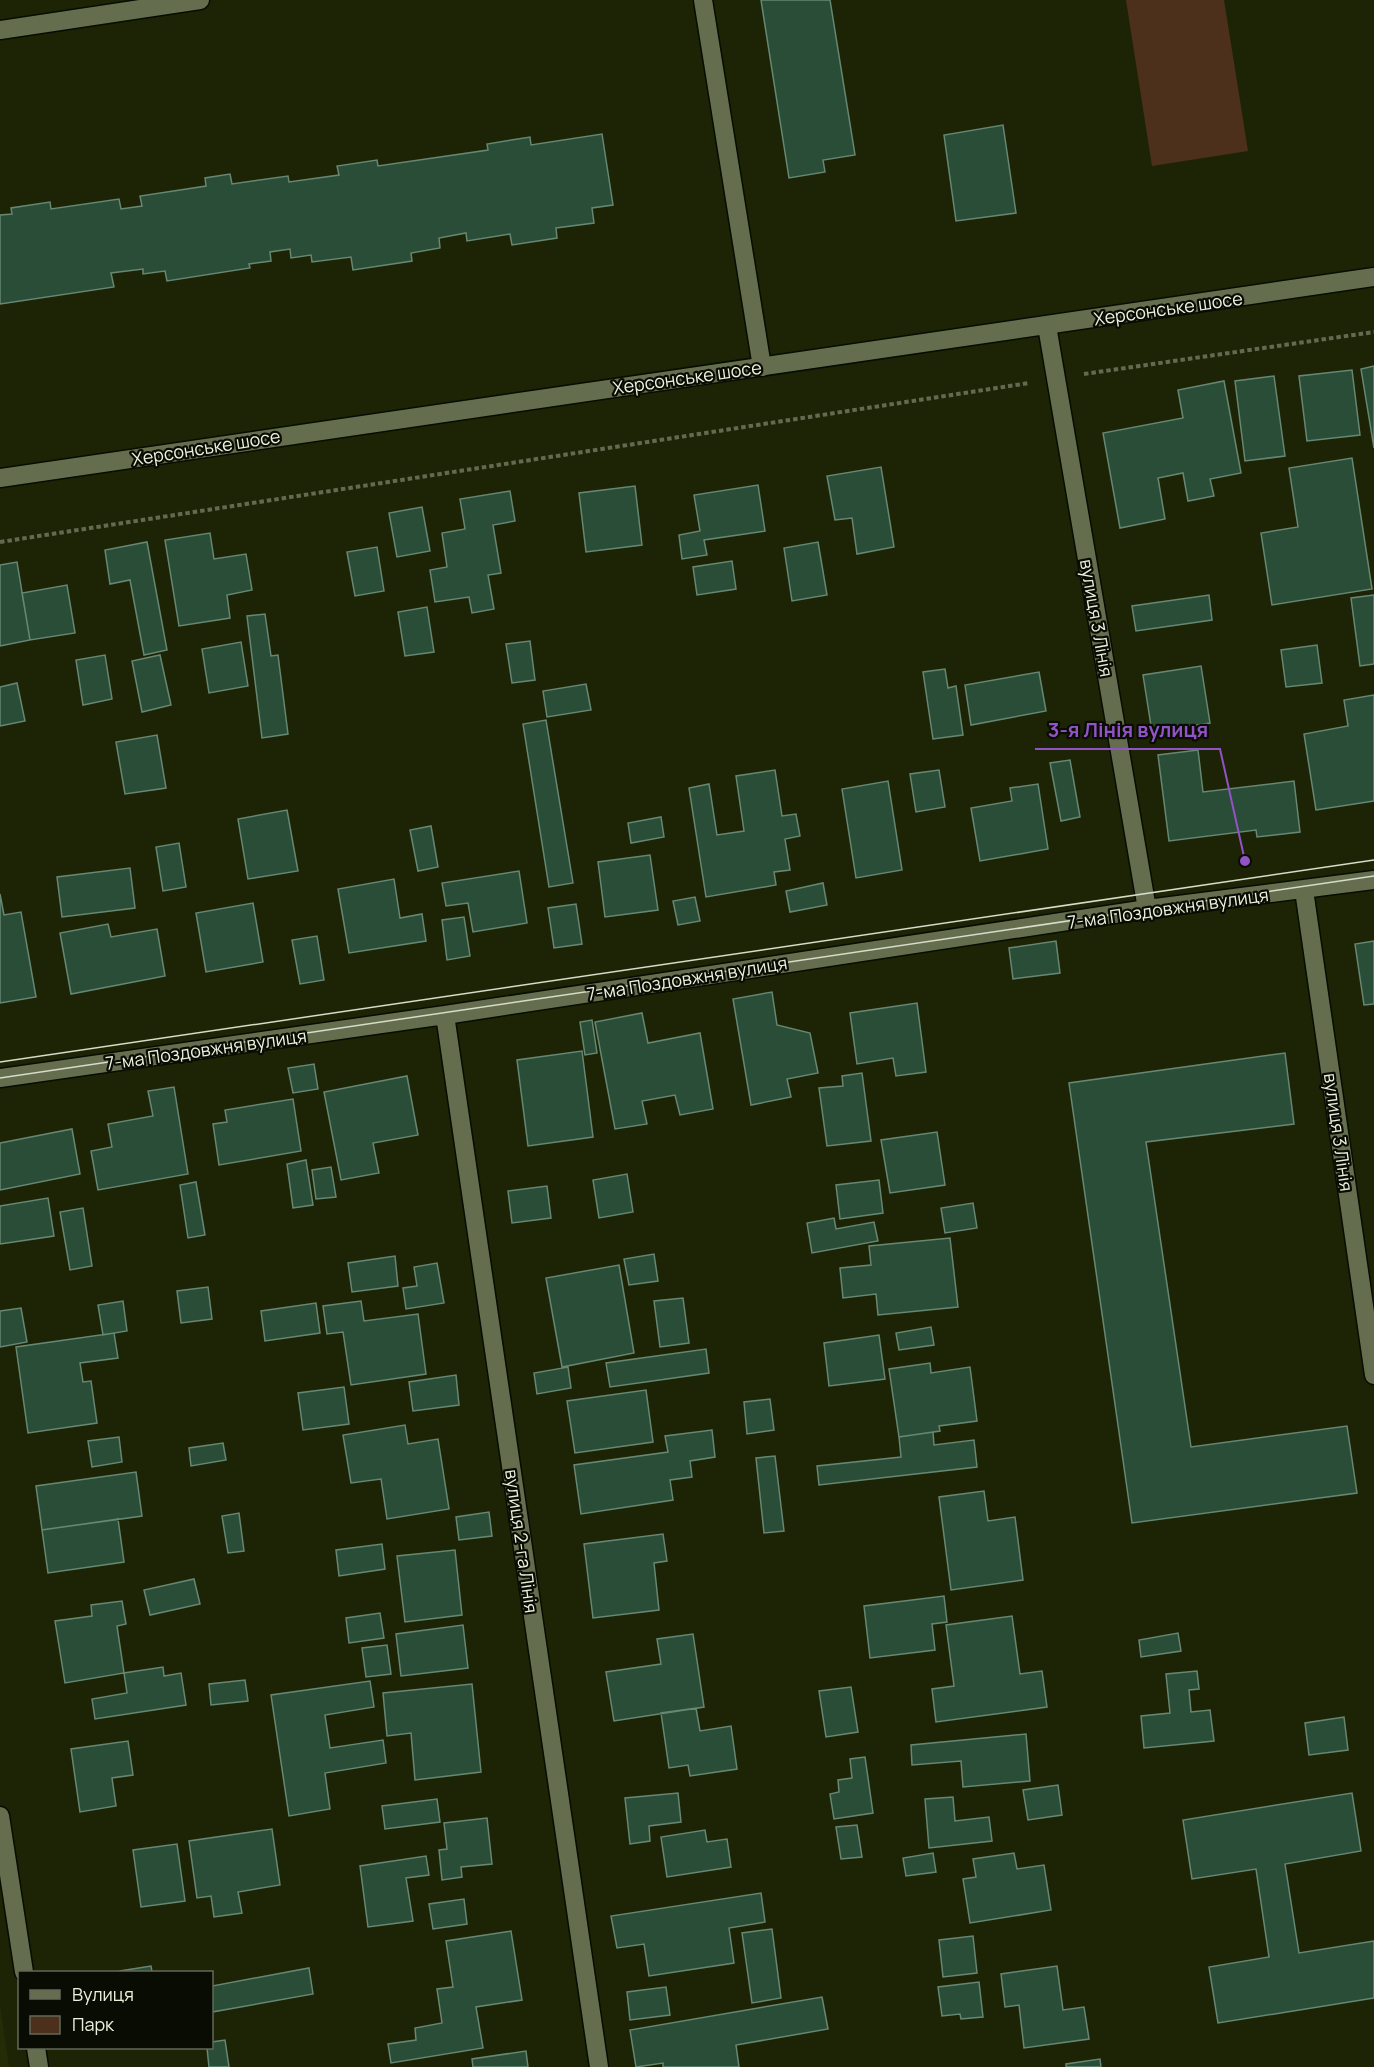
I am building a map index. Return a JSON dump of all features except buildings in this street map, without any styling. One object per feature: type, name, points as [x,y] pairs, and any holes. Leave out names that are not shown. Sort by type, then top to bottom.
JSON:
[{"type":"street","points":[[0,30],[200,0]]},
{"type":"street","points":[[702,0],[762,367]]},
{"type":"street","name":"Херсонське шосе","points":[[0,478],[1374,277]]},
{"type":"street","name":"вулиця 3 Лінія","points":[[1047,326],[1147,909]]},
{"type":"street","name":"7-ма Поздовжня вулиця","points":[[0,1078],[445,1015],[1147,909],[1374,880]]},
{"type":"street","name":"вулиця 3 Лінія","points":[[1304,890],[1374,1375]]},
{"type":"street","name":"вулиця 2-га Лінія","points":[[445,1015],[598,2067]]},
{"type":"street","points":[[0,1816],[24,1971]]},
{"type":"street","points":[[36,2049],[39,2067]]},
{"type":"path","points":[[0,542],[1374,332]]},
{"type":"shaded area","points":[[0,2005],[9,2067],[0,2067]]},
{"type":"green space","points":[[1126,0],[1224,0],[1248,151],[1152,166]]},
{"type":"tram line","points":[[0,1062],[1374,860]]},
{"type":"tram line","points":[[0,1078],[1374,876]]},
{"type":"place","name":"3-я Лінія вулиця","points":[[1245,861]]}]
